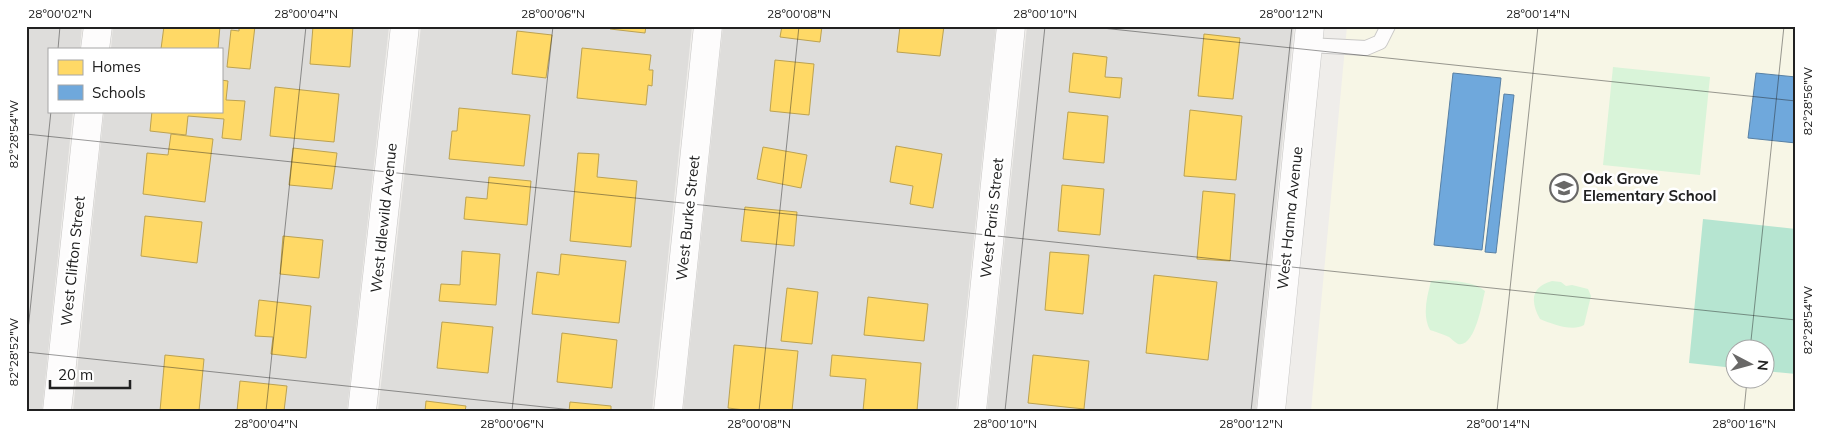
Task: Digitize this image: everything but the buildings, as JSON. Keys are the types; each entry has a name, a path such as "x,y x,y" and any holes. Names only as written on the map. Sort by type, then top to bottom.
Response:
{"street":[{"path":"95,48 98,26"},
{"name":"West Idlewild Avenue","path":"362,411 405,26"},
{"name":"West Burke Street","path":"668,411 708,26"},
{"name":"West Paris Street","path":"972,411 1012,26"},
{"name":"West Hanna Avenue","path":"1271,411 1309,36"},
{"name":"West Clifton Street","path":"58,411 89,112"}],"lane":[{"path":"1309,36 1366,48 1380,42 1388,26"}],"shaded area":[{"path":"26,26 82,26 80,48 48,48 48,112 73,112 42,411 26,411"},
{"path":"113,26 389,26 347,411 73,411 104,112 222,112 222,48 111,48"},
{"path":"421,26 692,26 652,411 378,411"},
{"path":"723,26 996,26 956,411 683,411"},
{"path":"1027,26 1294,26 1256,411 987,411"},
{"name":"Oak Grove Elementary School","path":"1347,26 1796,26 1796,411 1311,411"}],"green space":[{"path":"1613,67 1710,77 1700,175 1603,165"},
{"path":"1703,219 1796,229 1796,374 1774,372 1774,340 1724,340 1724,367 1689,363"},
{"path":"1445,280 1471,284 1485,291 1477,323 1469,339 1464,343 1458,344 1449,337 1430,330 1426,318 1426,306 1431,281"},
{"path":"1552,281 1561,282 1566,286 1572,285 1588,289 1591,296 1584,325 1574,328 1556,325 1540,319 1535,306 1534,296 1540,287"}],"place":[{"name":"Oak Grove Elementary School","path":"1564,188"}]}
